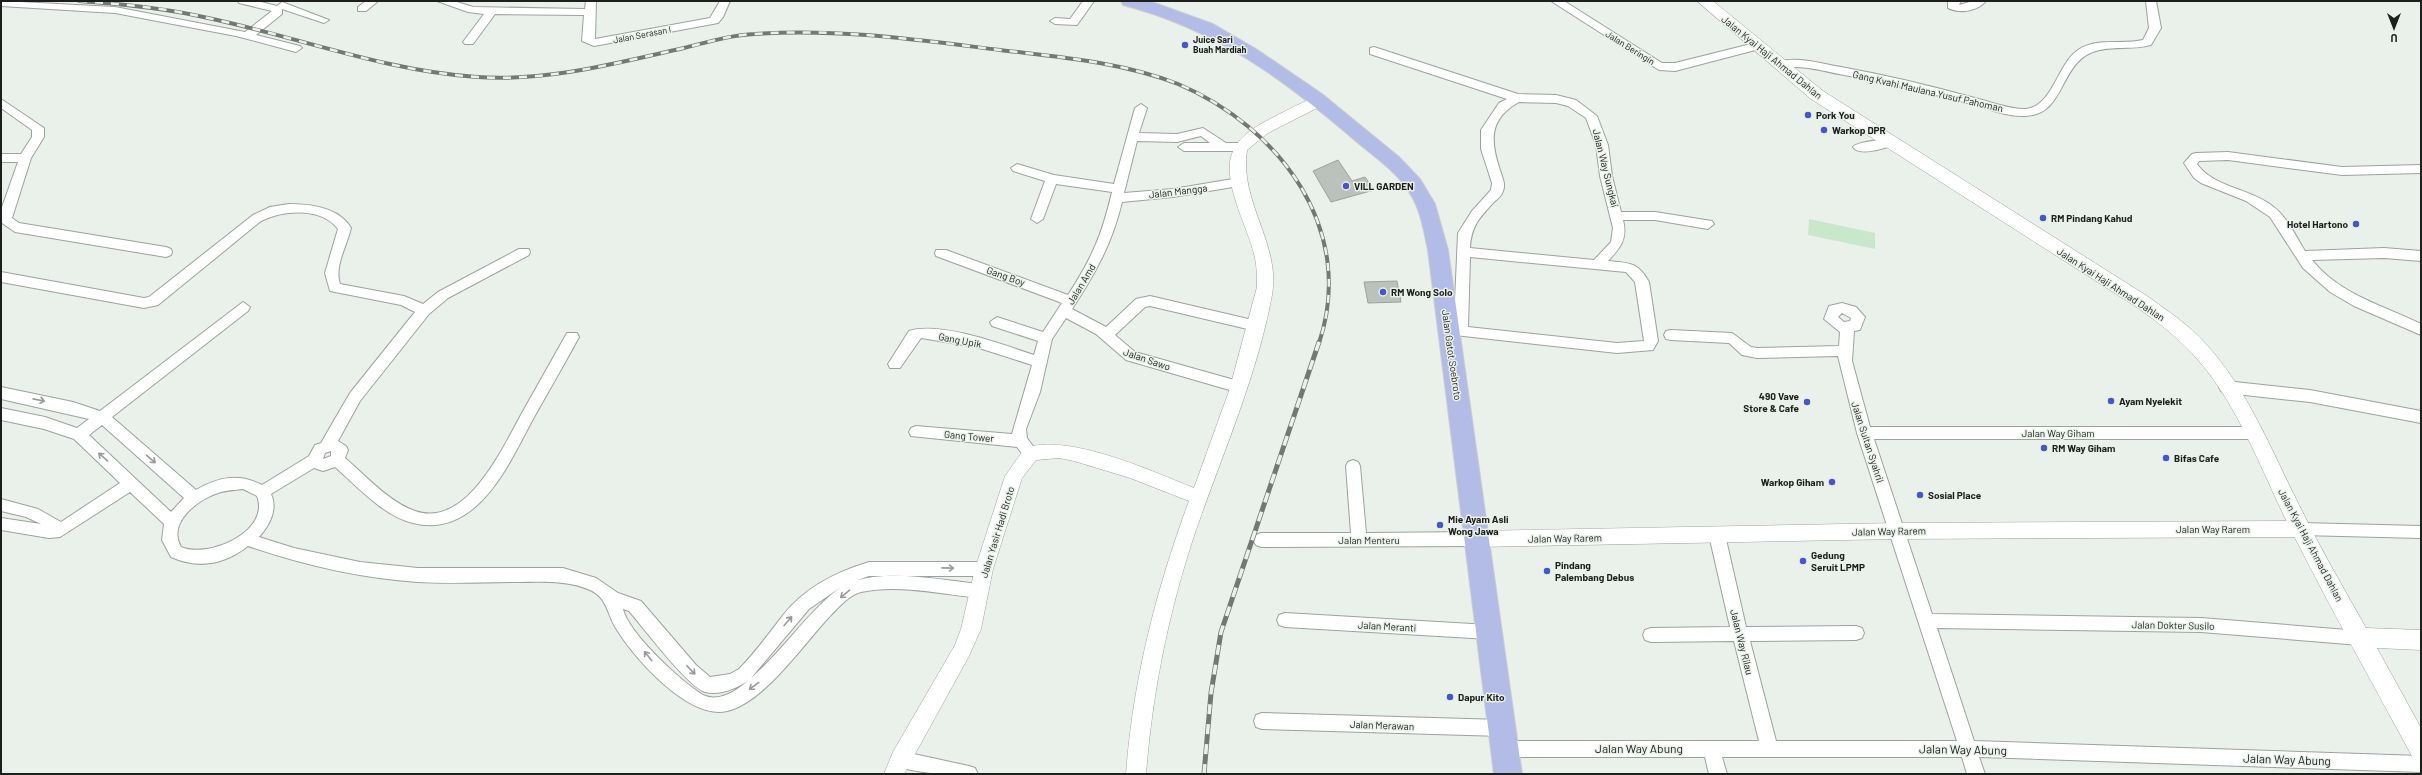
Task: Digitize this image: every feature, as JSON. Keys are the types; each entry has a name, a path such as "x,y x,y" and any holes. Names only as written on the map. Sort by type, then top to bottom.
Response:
{"main road":[{"name":"Jalan Gatot Soebroto","path":"1129,1 1181,17 1228,39 1318,102 1394,163 1418,190 1429,215 1455,330 1477,539 1508,774"},
{"name":"Jalan Kyai Haji Ahmad Dahlan","path":"1704,1 1817,96 2164,317 2201,351 2226,387 2252,433 2301,529 2421,750"},
{"name":"Jalan Dokter Susilo","path":"2360,638 2421,640"}],"street":[{"path":"243,1 282,5 324,20"},
{"path":"362,9 372,2 371,1"},
{"path":"442,1 461,4 472,10 590,6"},
{"name":"Jalan Serasan I","path":"590,6 588,41 604,42 714,21 718,17 724,1"},
{"path":"1055,21 1073,23 1089,1"},
{"name":"Jalan Beringin","path":"1556,1 1659,66 1675,67 1759,46"},
{"path":"1956,1 1952,3 1952,6 1959,9 1979,1"},
{"name":"Gang Kvahi Maulana Yusuf Pahoman","path":"1779,65 1797,62 1887,79 2002,108 2030,112 2047,102 2061,82 2072,60 2079,54 2098,45 2147,42 2155,28 2151,1"},
{"path":"1,3 115,10 247,36 296,48"},
{"path":"247,36 272,18 282,5"},
{"path":"469,42 492,10"},
{"name":"Jalan Way Sungkai","path":"1374,51 1517,98 1556,99 1572,103 1591,116 1602,145 1606,176 1619,228 1618,243 1598,264"},
{"path":"1464,252 1628,268 1638,274 1641,278 1652,340 1648,346 1617,348 1455,330 1464,252 1464,233 1476,214 1496,191 1498,183 1487,149 1487,130 1503,106 1517,98"},
{"path":"1136,774 1144,690 1156,631 1183,544 1240,387 1265,286 1265,267 1239,182 1239,156 1241,147 1257,133 1318,102"},
{"path":"1,103 38,128 38,137 25,158 6,214 8,224 15,227 166,252"},
{"name":"Jalan Amd","path":"1026,447 1019,428 1037,384 1038,362 1046,338 1092,268 1109,231 1132,137 1141,108"},
{"path":"1132,137 1177,138 1203,132 1223,147"},
{"path":"1859,147 1877,146 1890,142"},
{"path":"1184,147 1241,147"},
{"path":"2421,168 2322,170 2228,156 2196,157 2190,163 2198,175 2206,180 2264,206 2274,215 2301,256 2321,279 2340,293 2357,303 2421,330"},
{"path":"1,158 25,158"},
{"name":"Jalan Mangga","path":"1017,168 1053,179 1118,194 1173,193 1239,182"},
{"path":"1037,219 1047,188 1053,179"},
{"path":"1,277 144,303 154,301 257,218 276,210 289,208 327,214 341,221 345,228 332,268 332,281 335,288 404,301 424,310"},
{"path":"1617,216 1661,216 1708,224"},
{"path":"262,492 315,460 316,455 327,446 355,397 424,310 443,295 524,252"},
{"name":"Gang Boy","path":"940,253 1068,306"},
{"path":"2301,256 2384,253 2421,256"},
{"path":"1106,335 1141,303 1150,302 1256,326"},
{"name":"Jalan Sawo","path":"1068,306 1106,335 1114,345 1131,356 1240,387"},
{"path":"79,436 243,307"},
{"path":"997,322 1046,338"},
{"name":"Jalan Sultan Syahril","path":"1847,328 1845,351 1849,381 1864,434 1898,531 1925,621 1976,774"},
{"name":"Gang Upik","path":"895,364 914,335 921,333 976,342 1038,362"},
{"path":"1671,335 1732,338 1747,351 1757,353 1845,351"},
{"path":"337,460 410,517 432,520 445,519 462,511 477,498 492,480 572,336"},
{"path":"2226,387 2310,396 2402,415 2421,417"},
{"path":"1,393 73,408 102,417 195,498"},
{"path":"1,414 45,423 79,436 172,522"},
{"name":"Gang Tower","path":"916,432 1026,447"},
{"name":"Jalan Way Giham","path":"1864,434 2252,433"},
{"path":"315,460 319,465 323,465 337,460 342,450 334,445 327,446"},
{"path":"1026,447 1074,454 1134,472 1200,498"},
{"name":"Jalan Yasir Hadi Broto","path":"897,767 962,650 971,629 984,569 1014,476 1023,462 1026,447"},
{"path":"1353,466 1359,540"},
{"path":"1,524 49,532 60,531 131,483"},
{"path":"245,484 262,492 267,505 262,522 246,539 229,551 210,557 191,558 176,552 169,539 172,522 178,514 195,498 220,486 245,484"},
{"path":"1,504 33,511 50,520 60,531"},
{"path":"2301,529 2421,532"},
{"name":"Jalan Way Rarem","path":"1477,539 1898,531 2301,529"},
{"name":"Jalan Way Rilau","path":"1717,535 1740,634 1770,749"},
{"path":"246,539 294,555 360,570 418,575 563,575 596,585 613,598 636,606 690,670 707,685"},
{"name":"Jalan Menteru","path":"1261,540 1477,539"},
{"path":"613,598 617,617 654,664 693,697 709,705 725,704 739,698 763,680 826,609 850,589 869,576 984,569"},
{"path":"693,697 707,685 726,684 738,679 753,664 797,611 821,590 852,574 979,591"},
{"name":"Jalan Meranti","path":"1285,620 1489,632"},
{"name":"Jalan Dokter Susilo","path":"1925,621 2201,625 2360,638"},
{"path":"1651,635 1856,633"},
{"name":"Jalan Merawan","path":"1262,721 1502,728"},
{"name":"Jalan Way Abung","path":"1504,749 1968,749 2421,764"},
{"path":"1712,749 1718,774"},
{"path":"897,767 969,774"}],"green space":[{"path":"1809,219 1875,233 1875,249 1808,235"}],"building":[{"name":"VILL GARDEN","path":"1338,160 1352,181 1365,177 1374,190 1331,202 1313,171"},
{"name":"RM Wong Solo","path":"1397,281 1401,302 1368,303 1364,282"}],"railway":[{"path":"79,1 144,7 192,15 242,26 375,61 443,74 477,77 503,78 555,74 607,65 728,37 786,33 847,34 909,39 1090,61 1135,70 1178,84 1215,103 1248,127 1277,155 1301,187 1318,223 1327,261 1328,301 1319,343"},
{"path":"1204,774 1211,693 1221,632 1319,342"}],"place":[{"name":"Juice Sari Buah Mardiah","path":"1185,45"},
{"name":"Pork You","path":"1808,115"},
{"name":"Warkop DPR","path":"1824,130"},
{"name":"VILL GARDEN","path":"1346,186"},
{"name":"RM Pindang Kahud","path":"2043,218"},
{"name":"Hotel Hartono","path":"2356,224"},
{"name":"RM Wong Solo","path":"1383,292"},
{"name":"Ayam Nyelekit","path":"2111,401"},
{"name":"490 Vave Store & Cafe","path":"1807,402"},
{"name":"RM Way Giham","path":"2044,448"},
{"name":"Bifas Cafe","path":"2166,458"},
{"name":"Warkop Giham","path":"1832,482"},
{"name":"Sosial Place","path":"1920,495"},
{"name":"Mie Ayam Asli Wong Jawa","path":"1440,525"},
{"name":"Gedung Seruit LPMP","path":"1803,561"},
{"name":"Pindang Palembang Debus","path":"1547,571"},
{"name":"Dapur Kito","path":"1450,697"}]}
